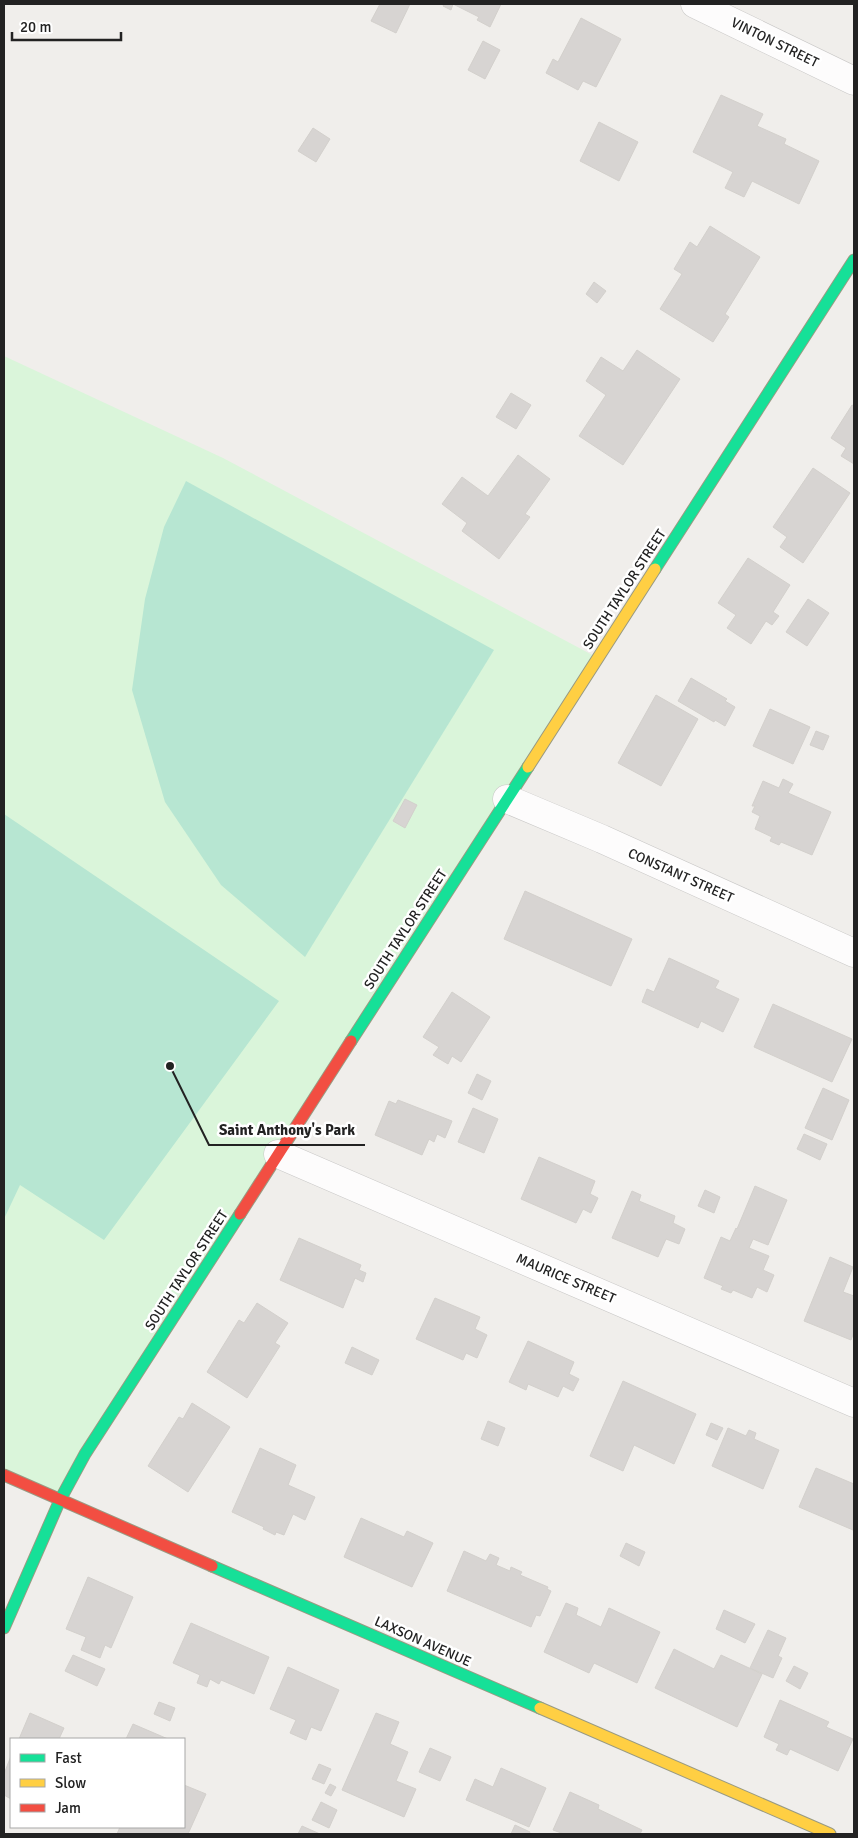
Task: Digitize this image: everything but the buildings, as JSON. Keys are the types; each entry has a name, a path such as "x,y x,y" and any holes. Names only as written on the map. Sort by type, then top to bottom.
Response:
{"street":[{"name":"VINTON STREET","path":"695,4 854,81"},
{"name":"SOUTH TAYLOR STREET","path":"4,1628 60,1500 85,1454 854,260"},
{"name":"CONSTANT STREET","path":"507,799 602,839 854,953"},
{"name":"MAURICE STREET","path":"278,1154 854,1403"},
{"name":"LAXSON AVENUE","path":"4,1475 830,1834"}],"green space":[{"path":"4,356 223,458 598,658 60,1500 4,1475"},
{"path":"186,481 494,650 305,957 221,885 165,802 132,690 145,599 164,527"},
{"path":"4,814 279,1001 104,1240 20,1185 4,1219"}],"traffic: fast":[{"path":"655,569 854,260"},
{"path":"351,1041 528,767"},
{"path":"4,1628 60,1500 85,1454 240,1214"},
{"path":"212,1566 540,1708"}],"traffic: slow":[{"path":"528,767 655,569"},
{"path":"540,1708 830,1834"}],"traffic: jam":[{"path":"240,1214 351,1041"},
{"path":"4,1475 212,1566"}],"place":[{"name":"Saint Anthony's Park","path":"170,1066"}]}
